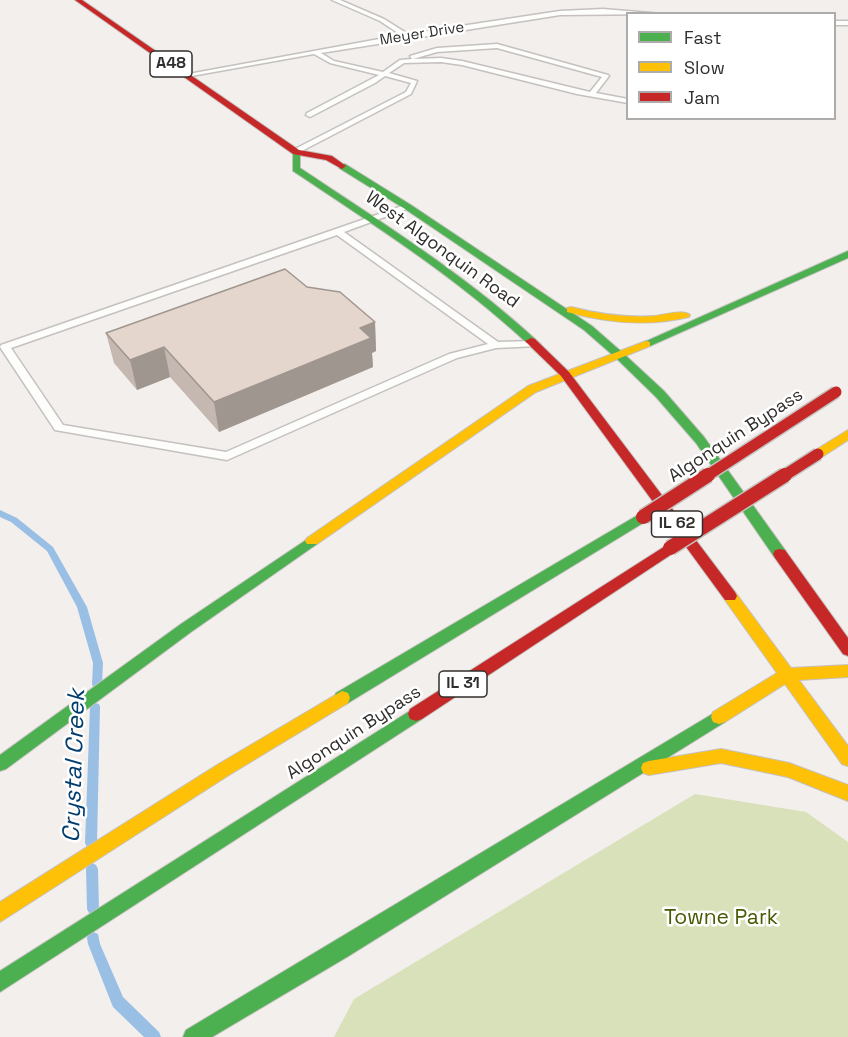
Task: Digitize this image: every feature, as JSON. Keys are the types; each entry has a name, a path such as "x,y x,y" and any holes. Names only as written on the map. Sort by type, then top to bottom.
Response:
{"main road":[{"name":"West Algonquin Road","path":"78,0 296,152 329,158 408,207 588,328 660,394 700,440 848,650"},
{"name":"West Algonquin Road","path":"296,152 296,169 459,280 506,316 566,374 789,674 848,759"},
{"path":"0,764 186,628 532,389 566,374 620,356 848,254"},
{"path":"554,305 596,318 621,322 667,319 734,305"},
{"name":"Algonquin Bypass","path":"0,913 223,770 643,517 842,388"},
{"name":"Algonquin Bypass","path":"0,982 256,819 848,434"},
{"path":"193,1037 340,950 789,674 848,671"},
{"path":"632,771 721,756 789,770 848,793"}],"lane":[{"path":"335,0 382,20 407,36"},
{"name":"Meyer Drive","path":"186,75 407,36 560,13 626,12"},
{"path":"310,115 373,82 402,61 437,50 497,46 606,76 591,95"},
{"path":"296,152 409,93 415,82 332,62 314,52"},
{"path":"402,61 441,60 462,63 591,95 626,101"},
{"path":"408,207 5,347 59,428 226,456 453,356 496,345 535,344"},
{"path":"339,232 496,345"}],"green space":[{"name":"Towne Park","path":"695,794 806,812 848,842 848,1037 334,1037 354,999"}],"building":[{"path":"285,269 307,287 340,292 375,322 360,328 371,338 214,402 164,347 130,360 106,333"}],"waterway":[{"name":"Crystal Creek","path":"0,513 14,520 50,549 82,607 98,663 97,684"},
{"name":"Crystal Creek","path":"91,843 95,707"},
{"name":"Crystal Creek","path":"92,869 93,909"},
{"name":"Crystal Creek","path":"93,938 118,1002 154,1037"}],"traffic: fast":[{"path":"296,152 296,169 447,271 504,316 531,341"},
{"path":"342,166 408,207 588,328 620,356 660,394 700,440 780,554"},
{"path":"646,344 848,254"},
{"path":"342,698 643,517"},
{"path":"0,764 186,628 312,541"},
{"path":"0,982 416,714"},
{"path":"193,1037 340,950 719,717"}],"traffic: slow":[{"path":"571,310 600,317 628,320 685,315"},
{"path":"312,541 532,389 646,344"},
{"path":"818,454 848,434"},
{"path":"730,596 848,759"},
{"path":"719,717 788,674 848,671"},
{"path":"0,913 223,770 342,698"},
{"path":"649,768 721,756 789,770 848,793"}],"traffic: jam":[{"path":"78,0 296,152 329,158 342,166"},
{"path":"531,341 565,374 730,596"},
{"path":"643,517 836,392"},
{"path":"670,548 818,454"},
{"path":"416,714 670,548"},
{"path":"780,554 848,650"}]}
